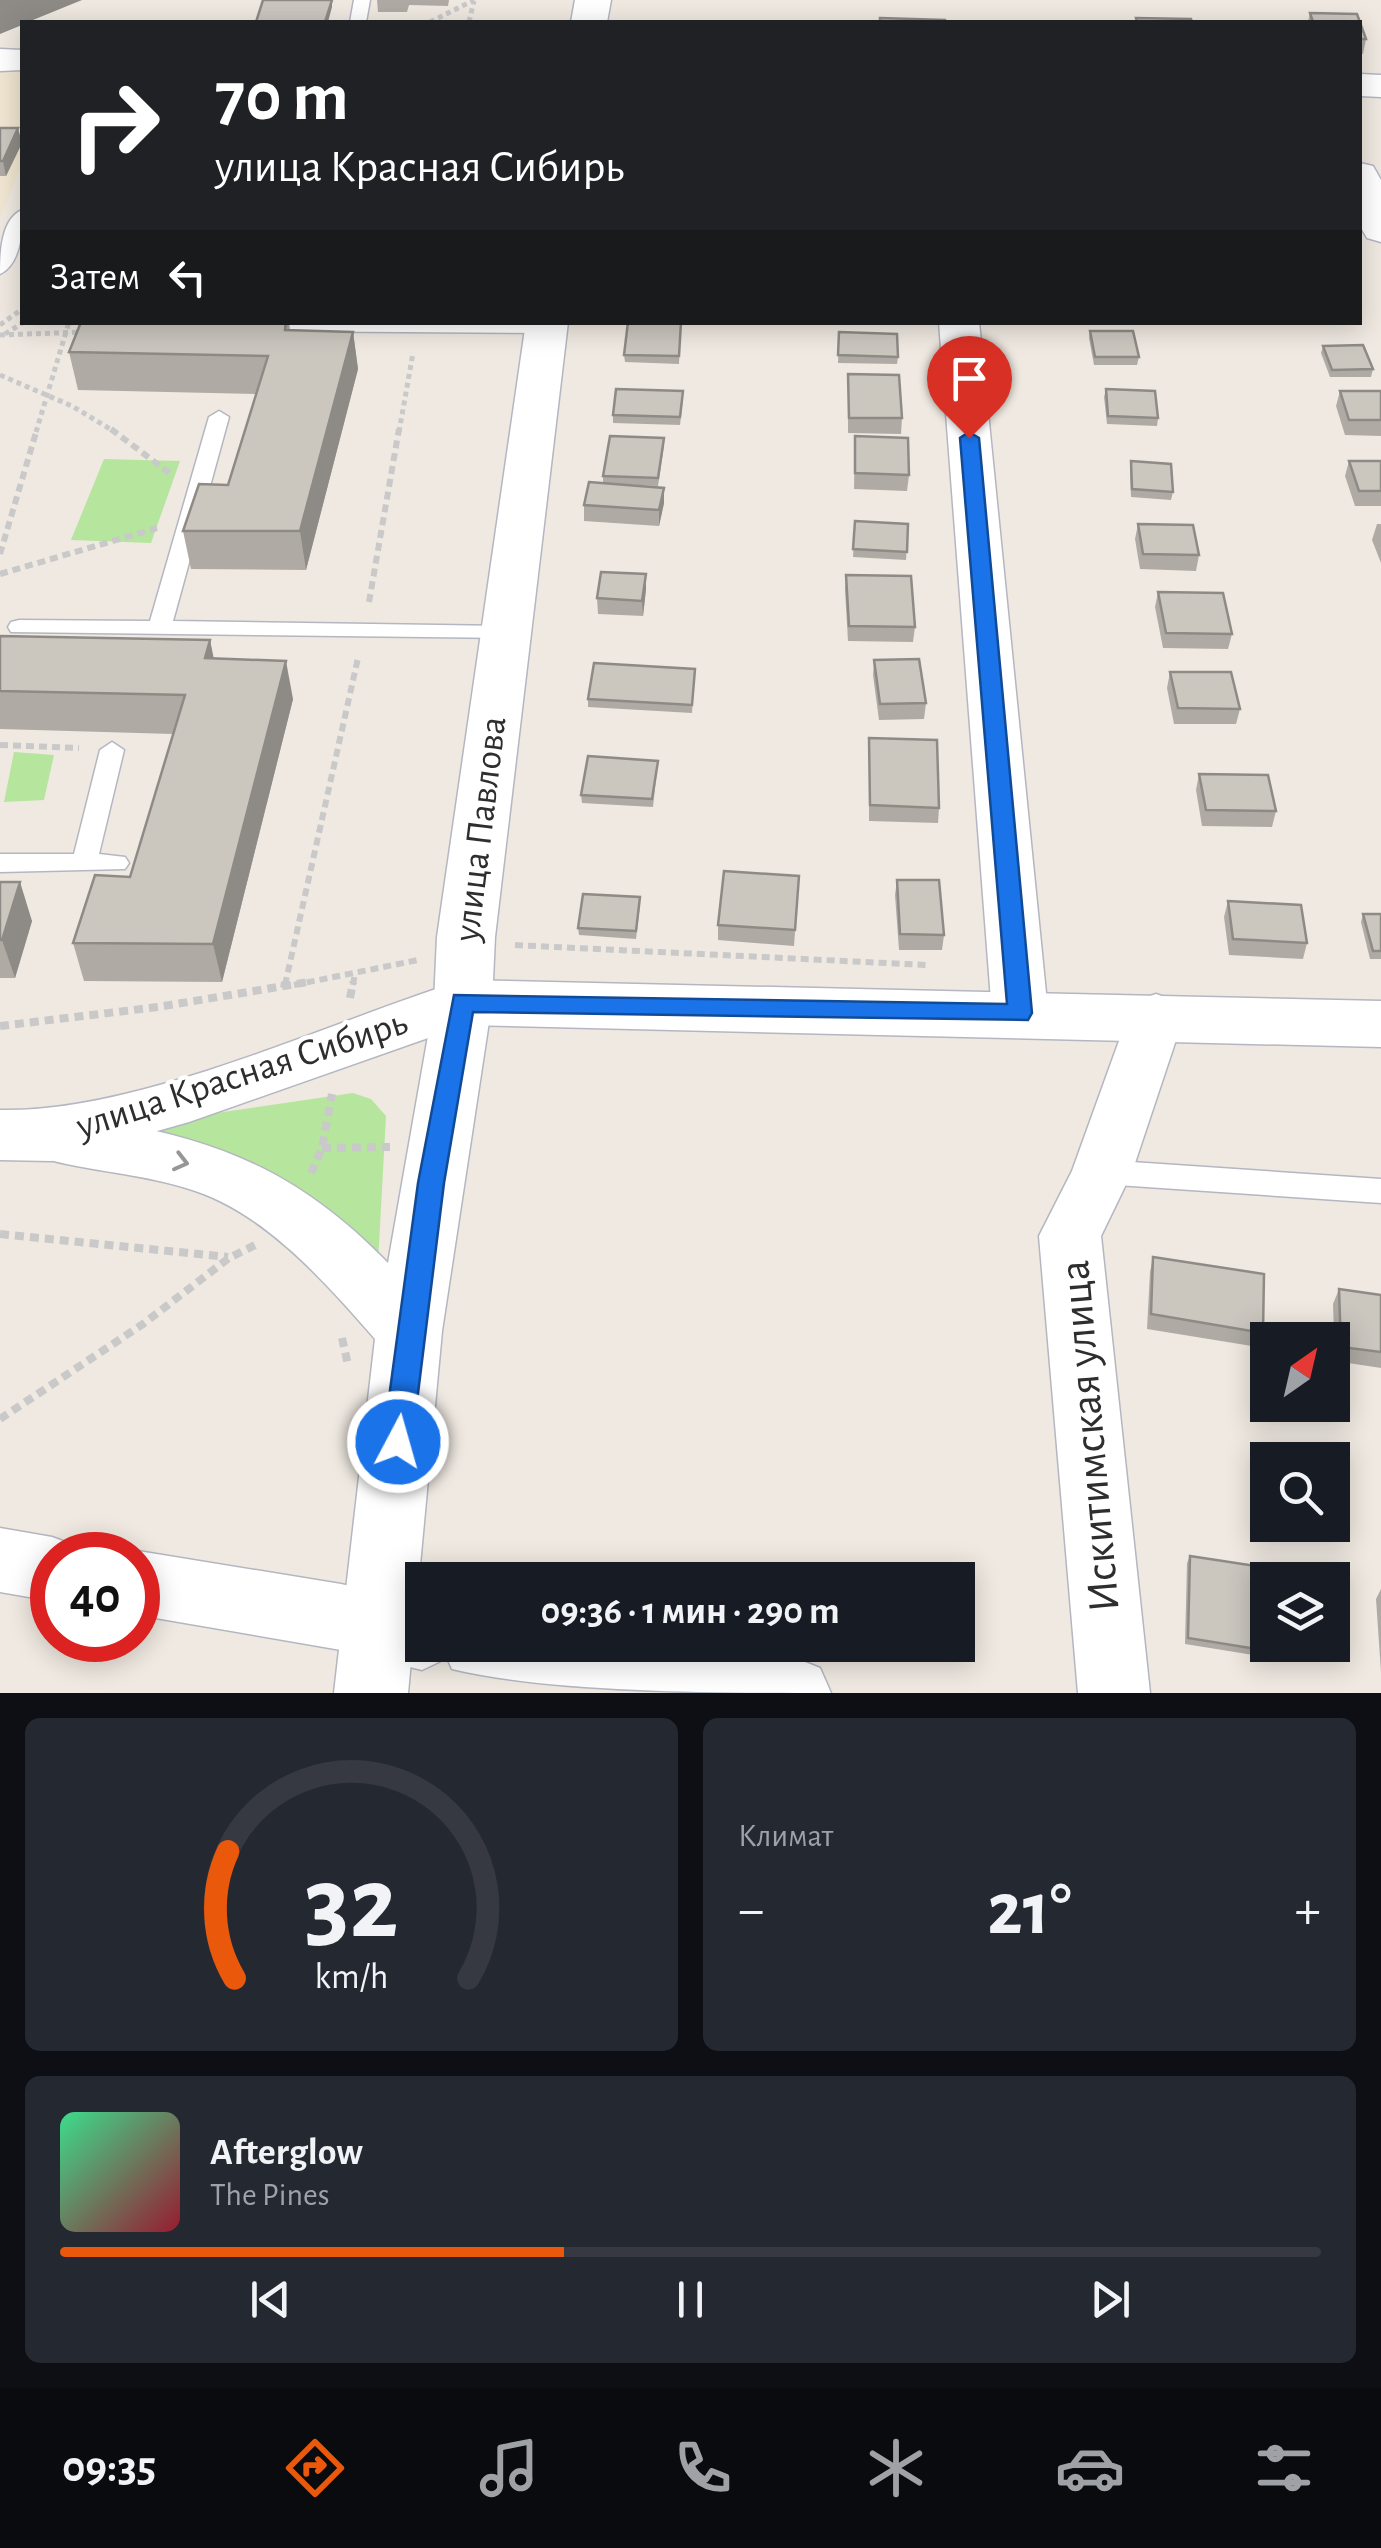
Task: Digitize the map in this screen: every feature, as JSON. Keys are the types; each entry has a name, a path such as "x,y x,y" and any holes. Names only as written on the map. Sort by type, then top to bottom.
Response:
{"street":[{"path":"1362,179 1381,230"},
{"name":"улица Павлова","path":"390,1653 410,1330 436,1146 462,1002 466,938 547,325"},
{"path":"959,325 1020,1013"},
{"name":"улица Красная Сибирь","path":"25,1135 189,1098 462,1002 1381,1024"},
{"name":"Искитимская улица","path":"1114,1693 1070,1236 1102,1172 1156,1016"},
{"path":"25,1135 189,1163 253,1189 294,1215 410,1330"},
{"path":"0,1560 30,1565"},
{"path":"160,1587 341,1617 390,1653"},
{"path":"590,1662 796,1693"}],"lane":[{"path":"0,268 20,220"},
{"path":"160,626 219,416"},
{"path":"19,627 505,633"},
{"path":"84,864 112,750"},
{"path":"0,864 116,864"},
{"path":"1102,1172 1381,1191"}],"path":[{"path":"434,20 474,0 470,20"},
{"path":"0,554 44,395 68,325"},
{"path":"2,334 84,332"},
{"path":"0,375 119,434 198,492"},
{"path":"0,574 191,517"},
{"path":"0,745 112,750"},
{"path":"525,947 934,965"},
{"path":"0,1026 116,1016 284,988 420,959"},
{"path":"322,1148 436,1146"},
{"path":"0,1234 229,1258"},
{"path":"0,1419 143,1324 229,1258 258,1243"}],"shaded area":[{"path":"0,60 20,60 20,169 0,218"}],"green space":[{"path":"104,459 180,461 151,543 71,540"},
{"path":"14,752 54,755 44,800 4,802"},
{"path":"353,1093 371,1099 386,1116 378,1263 298,1192 236,1156 128,1126"}],"building":[{"path":"263,0 332,0 326,20 257,20"},
{"path":"1310,13 1357,14 1359,20 1312,20"},
{"path":"880,18 945,20 880,20"},
{"path":"1136,18 1191,20 1136,20"},
{"path":"0,128 18,128 3,161 0,161"},
{"path":"80,325 286,325 285,330 353,332 300,531 183,531 199,484 228,485 268,356 69,352"},
{"path":"628,325 681,325 679,356 624,355"},
{"path":"1090,331 1133,331 1139,357 1095,357"},
{"path":"839,332 897,334 898,357 838,355"},
{"path":"1363,345 1373,369 1332,370 1323,346"},
{"path":"848,374 899,375 902,418 849,418"},
{"path":"616,389 683,391 680,417 613,415"},
{"path":"1106,389 1155,391 1158,418 1108,416"},
{"path":"1340,391 1381,391 1381,420 1349,420"},
{"path":"610,436 664,438 658,478 603,476"},
{"path":"855,436 908,438 909,475 855,473"},
{"path":"1131,461 1171,464 1173,492 1132,489"},
{"path":"1349,461 1381,461 1381,491 1359,491"},
{"path":"589,482 664,488 659,510 584,505"},
{"path":"855,521 908,524 907,552 853,549"},
{"path":"1138,524 1193,525 1199,555 1143,554"},
{"path":"601,572 646,574 642,601 597,598"},
{"path":"846,575 911,576 915,627 849,626"},
{"path":"1158,592 1223,593 1232,634 1166,633"},
{"path":"0,636 210,640 205,658 286,661 213,944 73,943 95,875 130,877 185,695 0,691"},
{"path":"919,659 926,703 880,704 874,660"},
{"path":"594,663 695,669 692,705 588,699"},
{"path":"1170,672 1231,672 1240,709 1178,708"},
{"path":"869,738 937,740 939,808 870,805"},
{"path":"588,756 658,761 652,799 581,795"},
{"path":"1199,774 1268,775 1276,811 1206,810"},
{"path":"724,871 799,876 795,930 718,925"},
{"path":"897,880 939,880 944,935 900,934"},
{"path":"0,882 20,882 2,940 0,940"},
{"path":"583,894 640,897 636,931 578,928"},
{"path":"1228,901 1301,905 1307,943 1233,939"},
{"path":"1363,914 1381,914 1381,951 1373,951"},
{"path":"1153,1257 1264,1274 1263,1322 1250,1322 1250,1331 1151,1314"},
{"path":"1339,1289 1381,1295 1381,1352 1350,1348 1350,1322 1340,1322"},
{"path":"1190,1556 1250,1565 1250,1648 1188,1638"}],"route":[{"path":"398,1442 436,1146 462,1002 1020,1013 969,438"}]}
